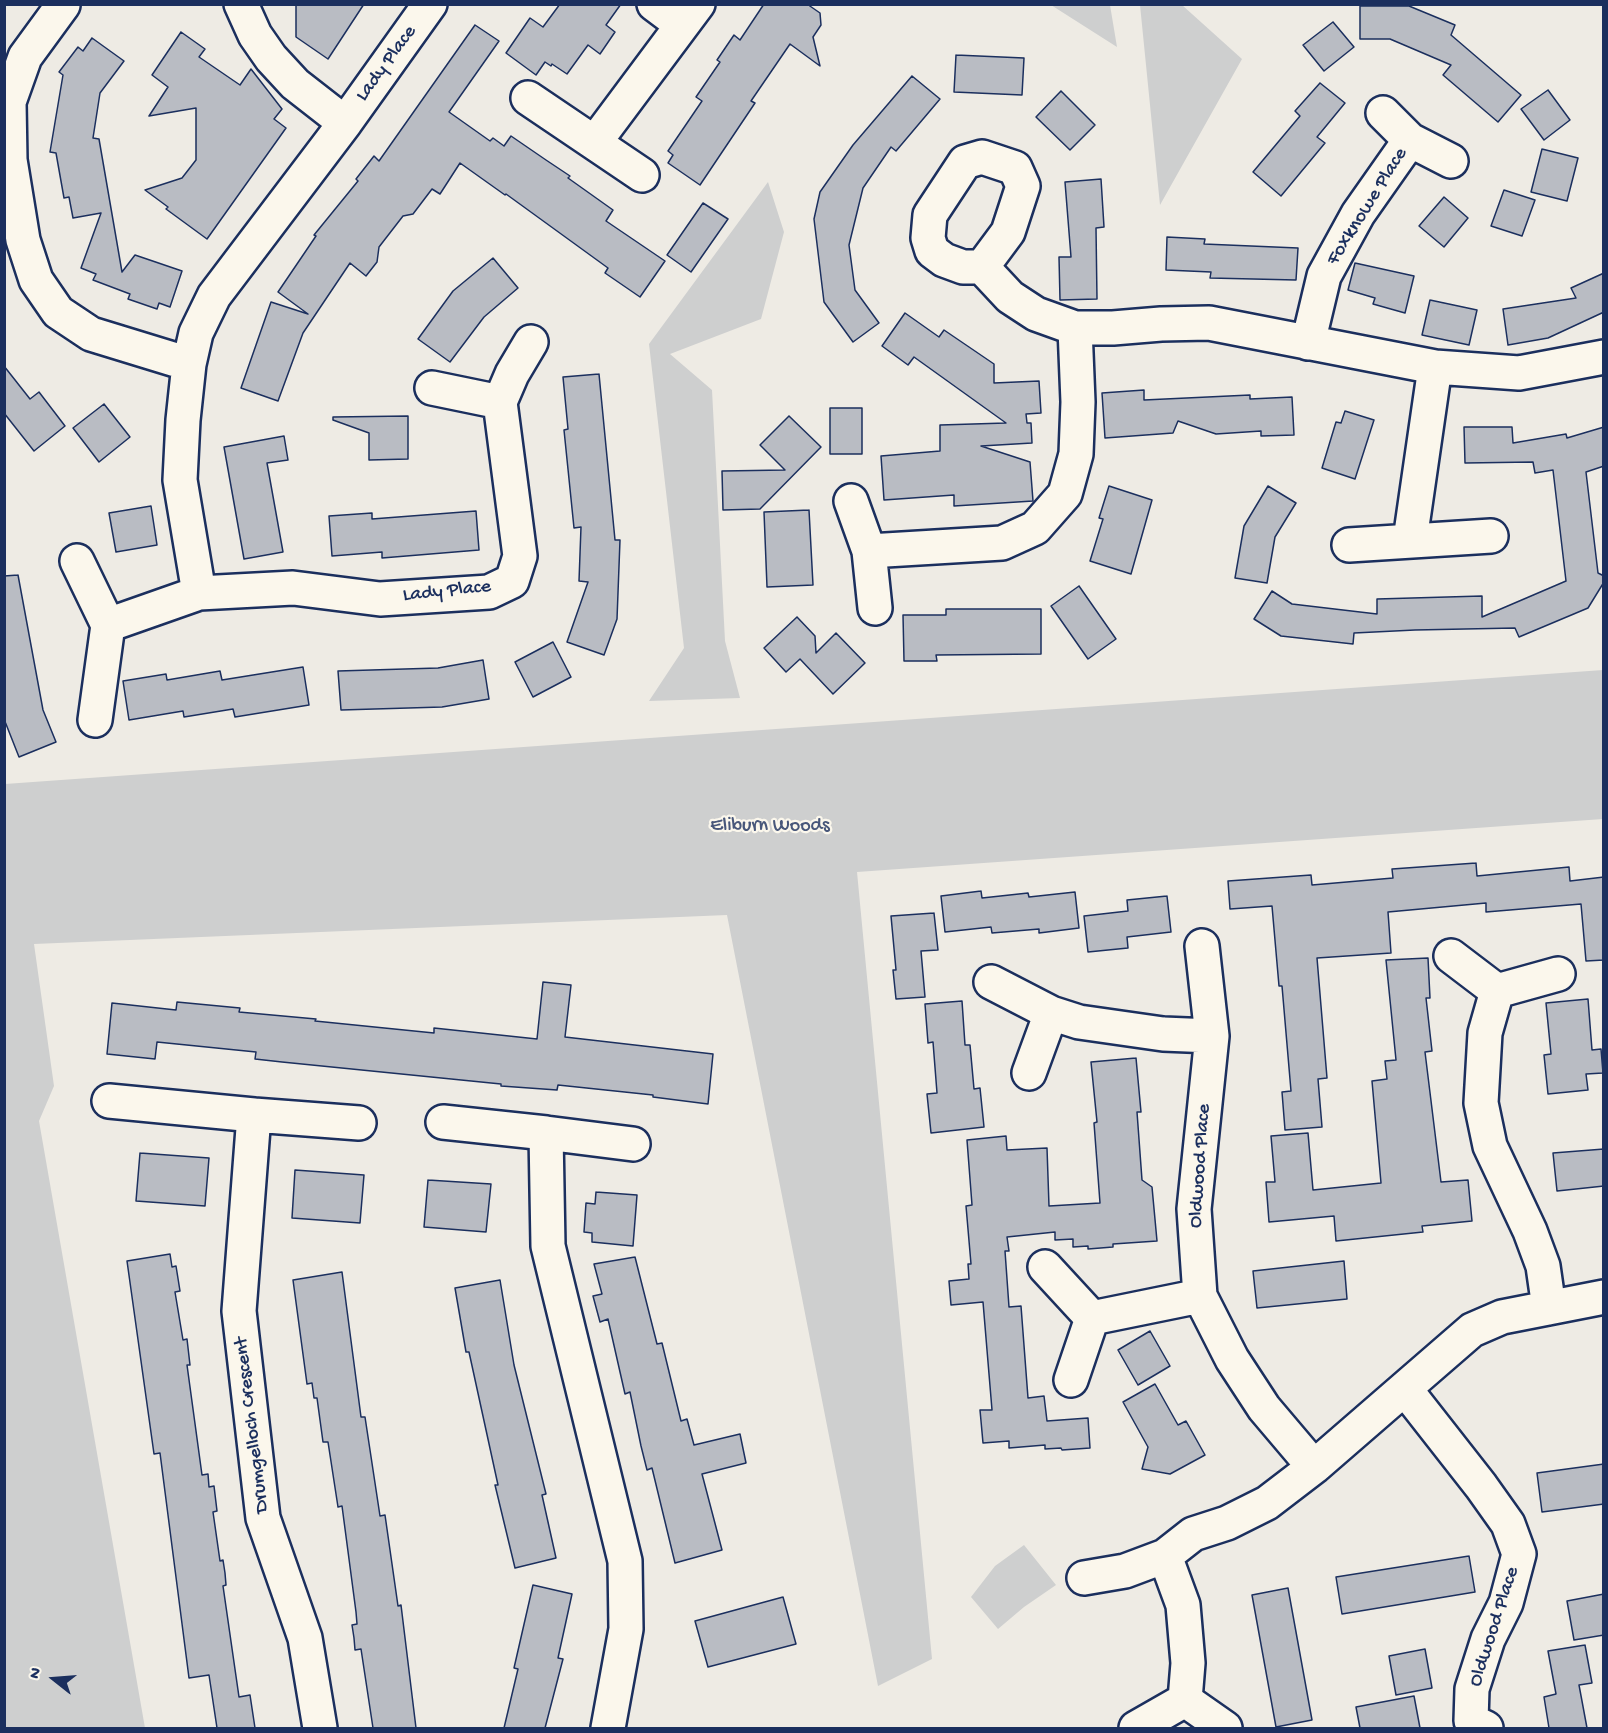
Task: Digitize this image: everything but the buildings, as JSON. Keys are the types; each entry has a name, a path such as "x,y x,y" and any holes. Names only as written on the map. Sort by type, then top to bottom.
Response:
{"street":[{"name":"Lady Place","path":"241,4 255,34 272,58 295,84 345,123"},
{"name":"Lady Place","path":"199,593 180,480 189,364 196,333 214,296 345,123 430,4"},
{"path":"595,142 690,15 654,4"},
{"path":"63,5 15,49 9,102 10,160 23,240 36,280 58,312 91,334 189,364"},
{"path":"528,98 642,175"},
{"name":"Foxknowe Place","path":"1383,113 1410,140 1451,161"},
{"name":"Foxknowe Place","path":"1308,343 1324,276 1358,214 1410,140"},
{"path":"982,267 1010,297 1036,314 1075,328 1209,323 1435,367 1519,373 1604,357"},
{"path":"869,551 1002,543 1035,528 1065,495 1076,454 1078,402 1075,328"},
{"path":"432,388 500,402 512,374 531,342"},
{"path":"1410,540 1435,367"},
{"name":"Lady Place","path":"108,625 199,593 294,588 380,599 489,592 512,581 520,556 500,402"},
{"path":"851,501 869,551 875,608"},
{"path":"1349,545 1491,536"},
{"path":"77,561 108,625 95,720"},
{"name":"Oldwood Place","path":"1202,946 1212,1036 1194,1209 1200,1296 1232,1359 1264,1407 1314,1467"},
{"path":"1451,956 1497,991"},
{"path":"1497,991 1558,974"},
{"path":"991,982 1051,1013 1079,1022 1162,1034 1212,1036"},
{"path":"1497,991 1485,1033 1481,1103 1490,1146 1530,1231 1543,1266 1549,1308"},
{"path":"1029,1074 1051,1013"},
{"path":"109,1101 359,1123"},
{"name":"Drumgelloch Crescent","path":"254,1115 239,1311 263,1518 305,1638 320,1728"},
{"path":"443,1122 633,1144"},
{"path":"546,1133 549,1246 626,1561 626,1629 608,1728"},
{"path":"1045,1267 1092,1318"},
{"path":"1092,1318 1200,1296"},
{"path":"1084,1578 1125,1571 1165,1556 1193,1534 1227,1523 1267,1503 1314,1467 1472,1330 1502,1317 1604,1297"},
{"path":"1071,1380 1092,1318"},
{"name":"Oldwood Place","path":"1406,1389 1508,1524 1519,1554 1506,1603 1488,1639 1472,1689 1474,1726"},
{"path":"1165,1556 1183,1605 1188,1663 1185,1700"},
{"path":"1136,1728 1185,1700"},
{"path":"1185,1700 1225,1728"}],"green space":[{"path":"1051,5 1110,5 1117,47"},
{"path":"1140,5 1182,5 1242,59 1160,205"},
{"path":"768,182 784,232 761,319 670,354 712,390 725,641 740,698 649,701 684,648 649,344"},
{"name":"Eliburn Woods","path":"1603,670 1603,819 857,872 932,1659 878,1686 727,915 34,944 54,1086 39,1121 145,1728 5,1728 5,784"},
{"path":"1024,1545 1056,1585 1024,1607 998,1629 971,1597 995,1566"}]}
